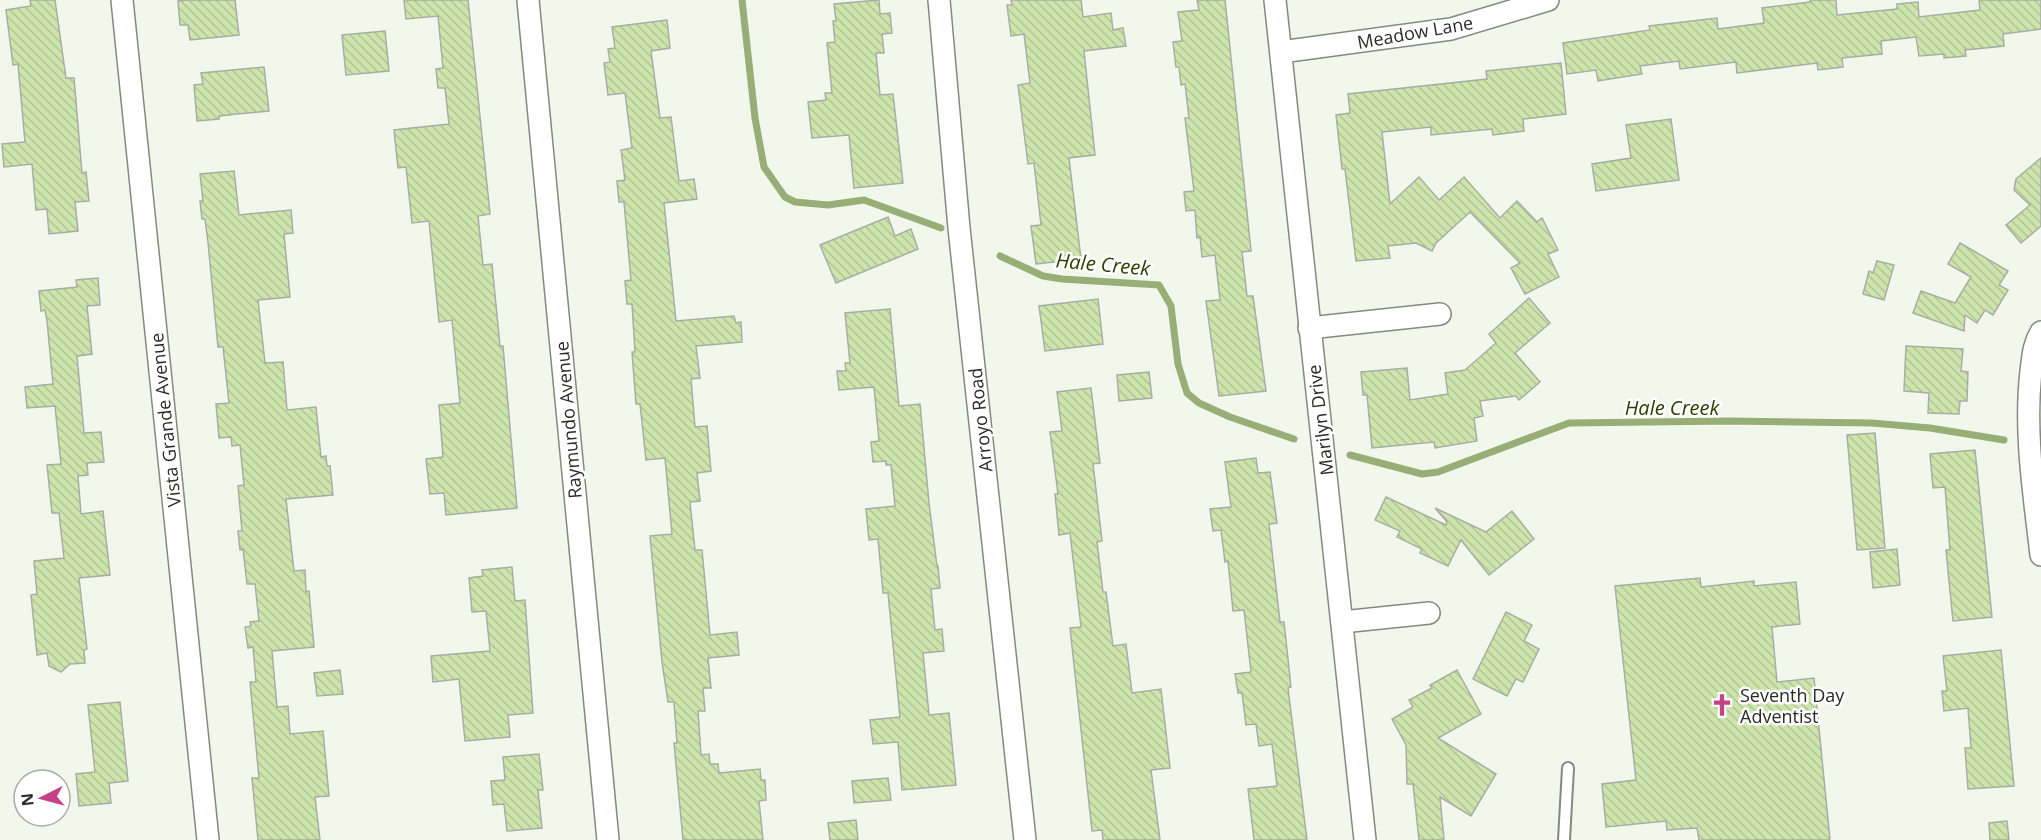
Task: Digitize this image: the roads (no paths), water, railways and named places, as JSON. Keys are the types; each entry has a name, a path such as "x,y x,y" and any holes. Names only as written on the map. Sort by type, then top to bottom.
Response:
{"street":[{"name":"Vista Grande Avenue","path":"122,0 208,840"},
{"name":"Raymundo Avenue","path":"528,0 608,840"},
{"name":"Arroyo Road","path":"939,0 961,240 1025,840"},
{"name":"Marilyn Drive","path":"1275,0 1365,840"},
{"name":"Meadow Lane","path":"1281,52 1451,29 1548,0"},
{"path":"1309,328 1440,314"},
{"path":"2041,332 2035,342 2029,396 2031,458 2041,555"},
{"path":"1341,622 1429,613"}],"lane":[{"path":"1564,840 1568,768"}],"waterway":[{"name":"Hale Creek","path":"742,0 755,118 764,167 785,197 795,202 828,205 864,200 941,228"},
{"name":"Hale Creek","path":"1000,256 1043,276 1159,285 1171,306 1178,364 1187,393 1199,403 1230,417 1294,439"},
{"name":"Hale Creek","path":"1350,455 1422,474 1438,472 1569,423 1729,421 1872,423 1930,428 2004,440"}],"place":[{"name":"Seventh Day Adventist","path":"1722,705"}]}
